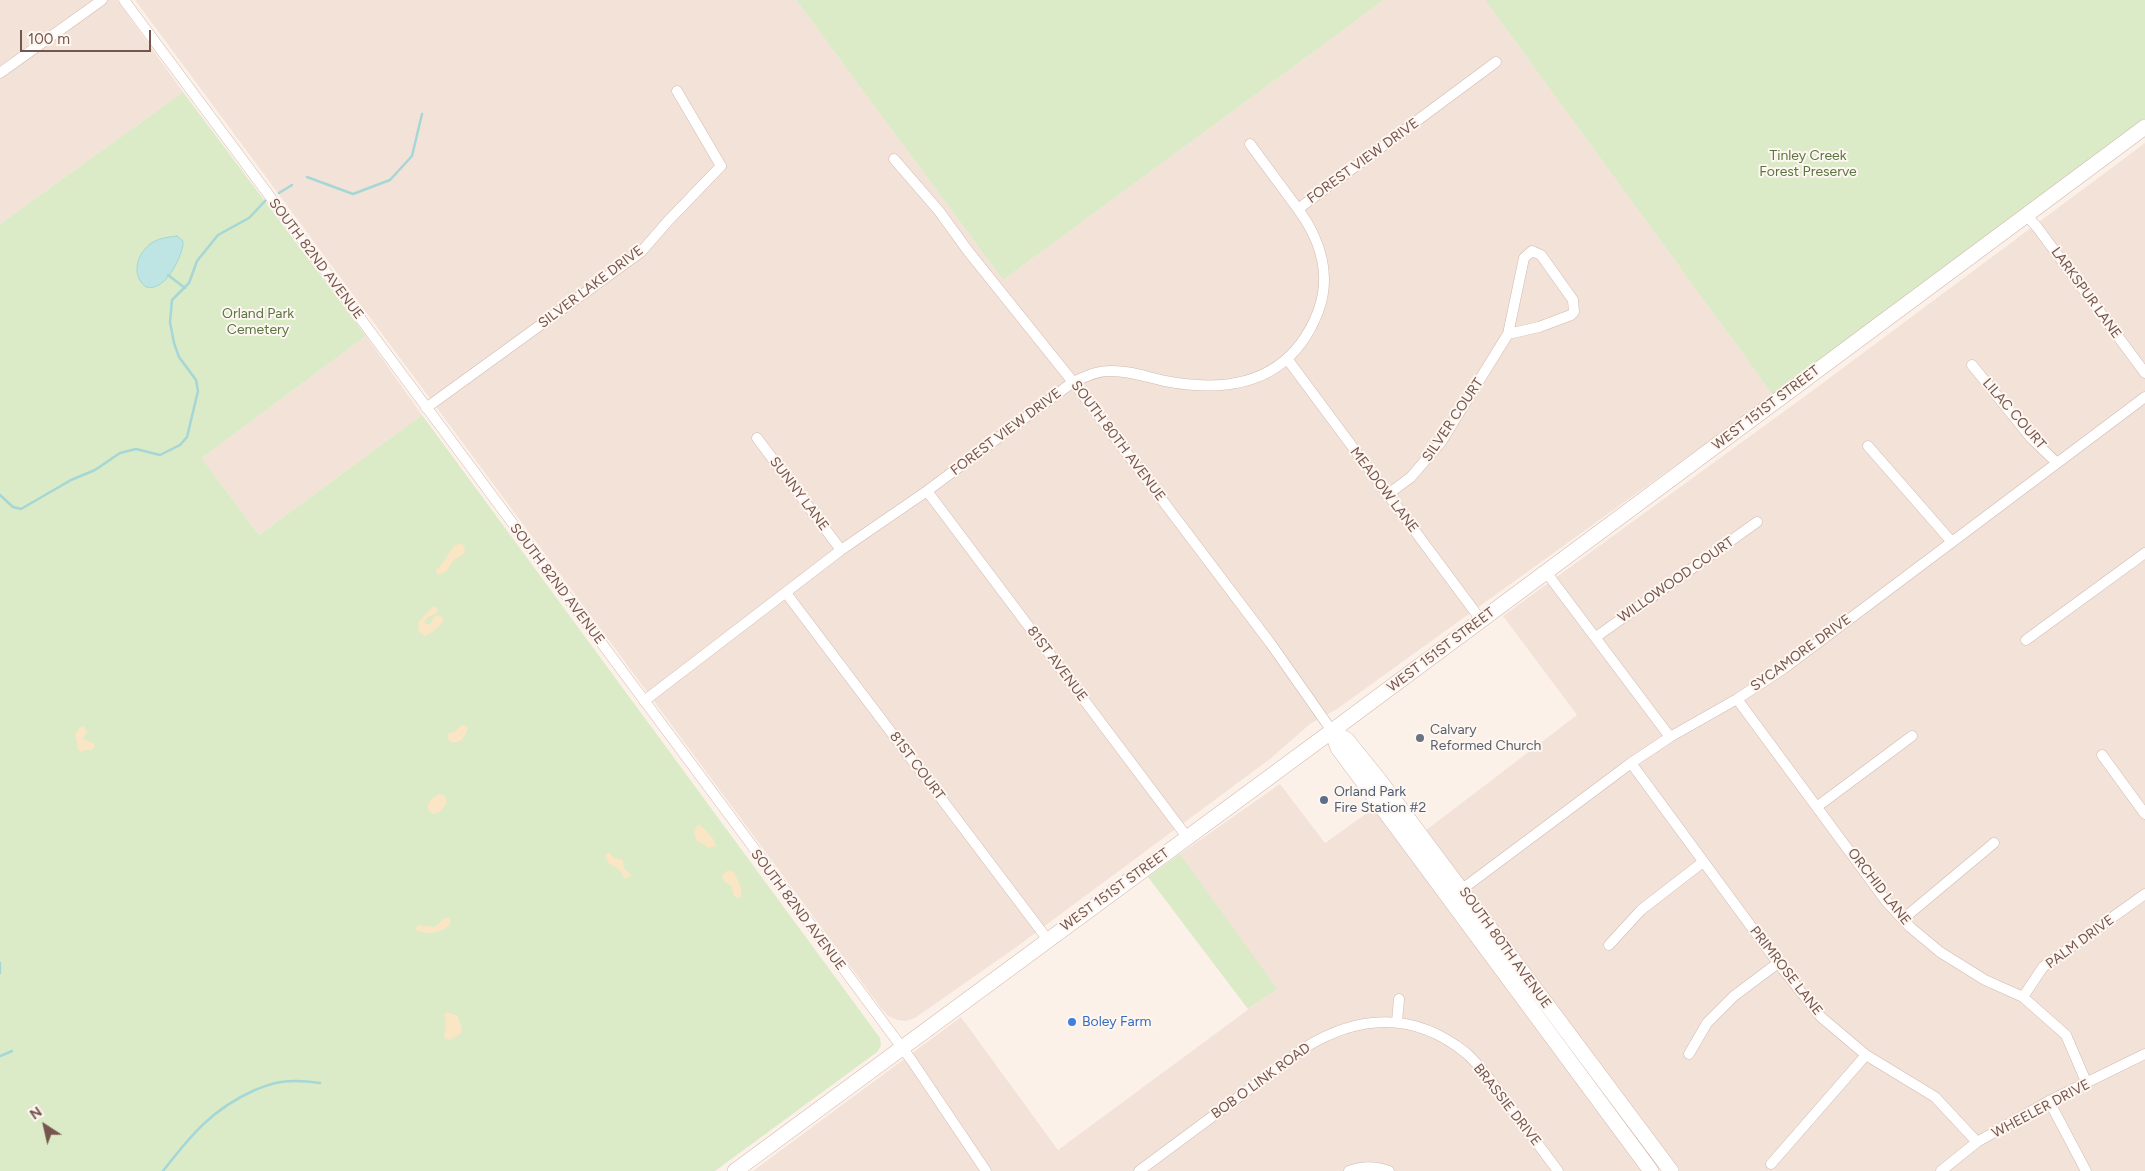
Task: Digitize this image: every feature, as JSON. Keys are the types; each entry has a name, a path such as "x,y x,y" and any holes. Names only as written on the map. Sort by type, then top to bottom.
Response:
{"street":[{"path":"0,73 102,0"},
{"name":"SOUTH 82ND AVENUE","path":"124,0 912,1061 986,1171"},
{"name":"FOREST VIEW DRIVE","path":"644,701 841,550 927,491 1073,382 1093,373 1126,371 1164,381 1213,386 1255,378 1288,360 1314,321 1325,287 1323,260 1319,247 1298,209 1496,62"},
{"name":"SILVER LAKE DRIVE","path":"426,408 641,252 720,166 677,91"},
{"name":"WEST 151ST STREET","path":"735,1171 1332,732 2145,127"},
{"path":"1250,144 1298,209"},
{"name":"SOUTH 80TH AVENUE","path":"894,159 939,210 968,251 1073,382 1271,644 1332,732 1346,740 1360,754 1455,894 1651,1171"},
{"name":"LARKSPUR LANE","path":"2026,215 2037,227 2145,373"},
{"name":"SILVER COURT","path":"1387,495 1411,477 1441,442 1508,334 1524,258 1532,251 1541,255 1573,300 1574,312 1571,315 1538,327 1508,334"},
{"name":"MEADOW LANE","path":"1288,360 1481,620"},
{"name":"LILAC COURT","path":"1972,366 2032,439 2056,462"},
{"name":"SYCAMORE DRIVE","path":"1455,894 1631,763 1670,737 1738,699 1783,669 1950,541 2145,397"},
{"name":"SUNNY LANE","path":"757,438 841,550"},
{"path":"1868,446 1950,541"},
{"name":"81ST AVENUE","path":"927,491 1187,837"},
{"name":"WILLOWOOD COURT","path":"1596,637 1757,522"},
{"path":"2026,640 2145,553"},
{"path":"1546,572 1670,737"},
{"name":"81ST COURT","path":"786,593 1048,940"},
{"name":"ORCHID LANE","path":"1738,699 1886,901 1902,919 1925,940 1957,963 1986,980 2023,997 2066,1035 2087,1084"},
{"path":"1818,806 1912,736"},
{"path":"2102,755 2145,814"},
{"name":"PRIMROSE LANE","path":"1631,763 1778,963 1821,1017 1866,1055 1935,1097 1978,1142"},
{"path":"1902,919 1994,843"},
{"path":"1609,945 1641,910 1703,862"},
{"name":"SOUTH 80TH AVENUE","path":"1455,894 1671,1171"},
{"name":"PALM DRIVE","path":"2023,997 2044,967 2145,894"},
{"path":"1689,1054 1708,1023 1734,996 1778,963"},
{"path":"1397,1022 1399,999"},
{"name":"BOB O LINK ROAD","path":"1138,1171 1306,1047 1327,1034 1351,1026 1397,1022"},
{"name":"BRASSIE DRIVE","path":"1397,1022 1420,1028 1444,1038 1466,1054 1485,1073 1558,1171"},
{"name":"WHEELER DRIVE","path":"1941,1171 1978,1142 2049,1101 2145,1054"},
{"path":"1771,1164 1866,1055"},
{"path":"2049,1101 2086,1171"},
{"path":"1349,1171 1362,1167 1377,1167 1389,1171"}],"shaded area":[{"path":"0,0 117,0 183,92 0,224"},
{"path":"135,0 796,0 1003,280 1384,0 1485,0 1773,395 1337,709 1310,724 1270,759 1015,948 915,1018 906,1021 897,1020 888,1016 881,1008"},
{"path":"2145,143 2145,1171 1677,1171 1425,831 1577,715 1503,616 1808,394"},
{"path":"366,336 422,415 259,535 202,458"},
{"path":"1280,784 1325,843 1374,808 1643,1171 753,1171 961,1017 1058,1150 1276,989 1180,854"}],"green space":[{"path":"796,0 1384,0 1003,280"},
{"name":"Tinley Creek Forest Preserve","path":"1485,0 2145,0 2145,119 1773,395"},
{"name":"Orland Park Cemetery","path":"183,92 366,336 202,458 259,535 422,415 880,1038 881,1046 877,1052 715,1171 0,1171 0,224"},
{"path":"1180,854 1277,989 1248,1009 1148,877"}],"sand":[{"path":"459,543 464,545 465,553 454,560 446,572 437,575 436,570 452,548"},
{"path":"433,606 438,608 437,613 427,618 424,623 430,625 434,617 439,615 443,618 443,622 425,636 419,632 418,622"},
{"path":"461,725 467,726 468,729 462,740 454,743 449,741 447,734 454,732"},
{"path":"84,726 87,731 83,739 94,743 95,747 92,750 81,752 78,749 75,734 79,728"},
{"path":"440,794 445,795 447,803 440,812 433,814 428,810 428,804"},
{"path":"698,825 709,834 716,846 709,848 696,840 694,830"},
{"path":"609,852 614,858 623,860 624,868 631,875 628,878 624,878 619,869 609,864 605,856"},
{"path":"728,870 734,872 739,881 742,892 740,898 736,898 732,887 723,880 722,875"},
{"path":"445,918 449,918 451,922 445,929 430,933 416,930 417,925 434,927"},
{"path":"447,1012 458,1016 462,1030 460,1034 450,1040 445,1039 446,1022 444,1015"}],"water":[{"path":"177,236 183,241 183,245 175,266 159,285 146,287 141,282 137,270 137,264 143,252 153,242"}],"waterway":[{"path":"307,177 353,194 390,180 412,156 422,114"},
{"path":"279,193 292,185"},
{"path":"0,495 13,507 21,509 71,480 95,470 120,453 136,449 160,455 180,445 187,437 198,391 196,380 179,357 174,343 170,322 172,300 189,283 197,261 218,235 249,218 266,200"},
{"path":"168,275 185,288"},
{"path":"0,963 0,973"},
{"path":"0,1056 12,1051"},
{"path":"163,1171 203,1124 214,1114 240,1097 268,1085 286,1081 320,1083"}],"place":[{"name":"Calvary Reformed Church","path":"1420,738"},
{"name":"Orland Park Fire Station #2","path":"1324,800"},
{"name":"Boley Farm","path":"1072,1022"}]}
